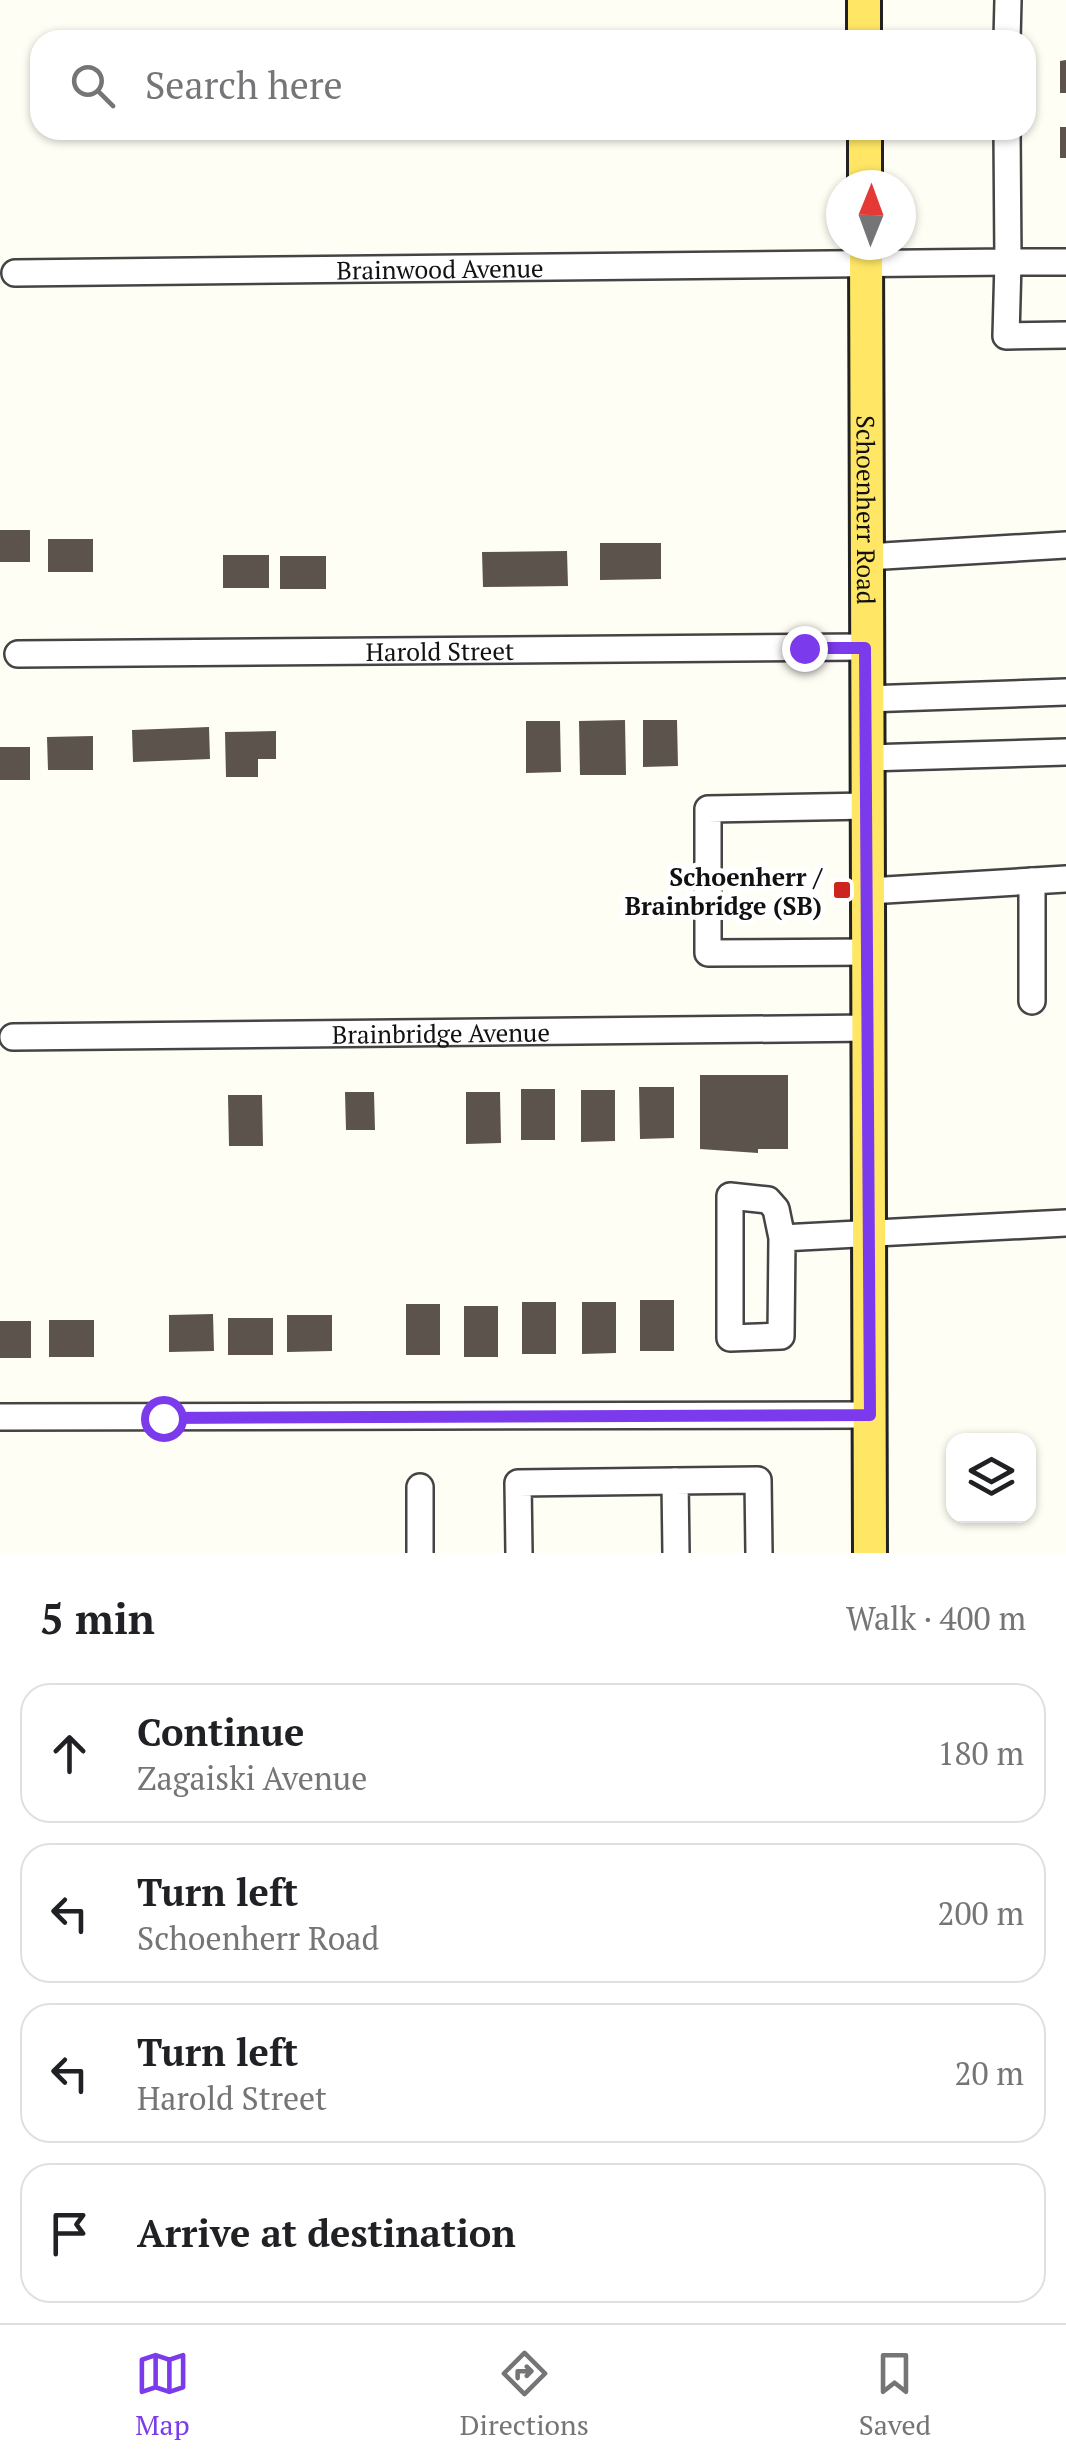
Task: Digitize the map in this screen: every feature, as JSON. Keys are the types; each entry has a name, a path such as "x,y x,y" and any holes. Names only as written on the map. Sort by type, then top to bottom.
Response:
{"main road":[{"path":"864,0 864,30"},
{"path":"865,140 865,170"},
{"name":"Schoenherr Road","path":"866,260 870,1553"}],"street":[{"path":"1007,30 1008,0"},
{"path":"1007,140 1006,336 1066,335"},
{"name":"Brainwood Avenue","path":"15,272 826,256"},
{"name":"Brainwood Avenue","path":"916,257 1066,262"},
{"path":"867,556 1066,545"},
{"name":"Harold Street","path":"18,654 865,648"},
{"path":"866,699 1066,692"},
{"path":"867,758 1066,752"},
{"path":"868,806 708,809 708,952 870,952"},
{"path":"869,891 1066,879"},
{"path":"1032,882 1032,1000"},
{"name":"Brainbridge Avenue","path":"14,1036 870,1028"},
{"path":"730,1196 768,1200 776,1209 782,1238 782,1336 730,1338 730,1196"},
{"path":"782,1238 1066,1223"},
{"path":"0,1417 870,1415"},
{"path":"519,1553 518,1483 758,1480 758,1553"},
{"path":"675,1481 676,1553"},
{"path":"420,1487 420,1553"}],"building":[{"path":"1066,60 1066,93 1060,93 1060,61"},
{"path":"1060,127 1066,127 1066,158 1060,158"},
{"path":"0,530 30,530 30,562 0,562"},
{"path":"48,539 93,539 93,572 48,572"},
{"path":"600,543 661,543 661,579 600,580"},
{"path":"567,551 568,586 483,587 482,552"},
{"path":"223,555 269,555 269,588 223,588"},
{"path":"280,556 326,556 326,589 280,589"},
{"path":"625,720 626,775 580,775 579,721"},
{"path":"643,720 677,720 678,766 643,767"},
{"path":"526,721 560,721 561,772 526,773"},
{"path":"209,727 210,759 133,762 132,730"},
{"path":"276,731 276,759 258,759 258,777 226,777 225,732"},
{"path":"93,736 93,770 48,770 47,737"},
{"path":"0,747 30,747 30,780 0,780"},
{"path":"700,1075 788,1075 788,1149 758,1149 758,1153 700,1149"},
{"path":"639,1087 674,1087 674,1138 640,1139"},
{"path":"521,1089 555,1089 555,1140 521,1140"},
{"path":"581,1090 615,1090 615,1141 581,1142"},
{"path":"345,1092 374,1092 375,1130 346,1130"},
{"path":"466,1092 500,1092 501,1143 466,1144"},
{"path":"228,1095 262,1095 263,1146 229,1146"},
{"path":"640,1300 674,1300 674,1351 640,1351"},
{"path":"522,1302 556,1302 556,1354 522,1354"},
{"path":"582,1302 616,1302 616,1353 582,1354"},
{"path":"406,1304 440,1304 440,1355 406,1355"},
{"path":"464,1306 498,1306 498,1357 464,1357"},
{"path":"213,1314 214,1351 169,1352 169,1315"},
{"path":"287,1315 332,1315 332,1351 287,1352"},
{"path":"228,1318 273,1318 273,1355 228,1355"},
{"path":"49,1320 94,1320 94,1357 49,1357"},
{"path":"0,1321 31,1321 31,1358 0,1358"}],"place":[{"name":"Schoenherr / Brainbridge (SB)","path":"842,890"}],"route":[{"path":"163,1418 870,1415 865,648 804,648"}]}
